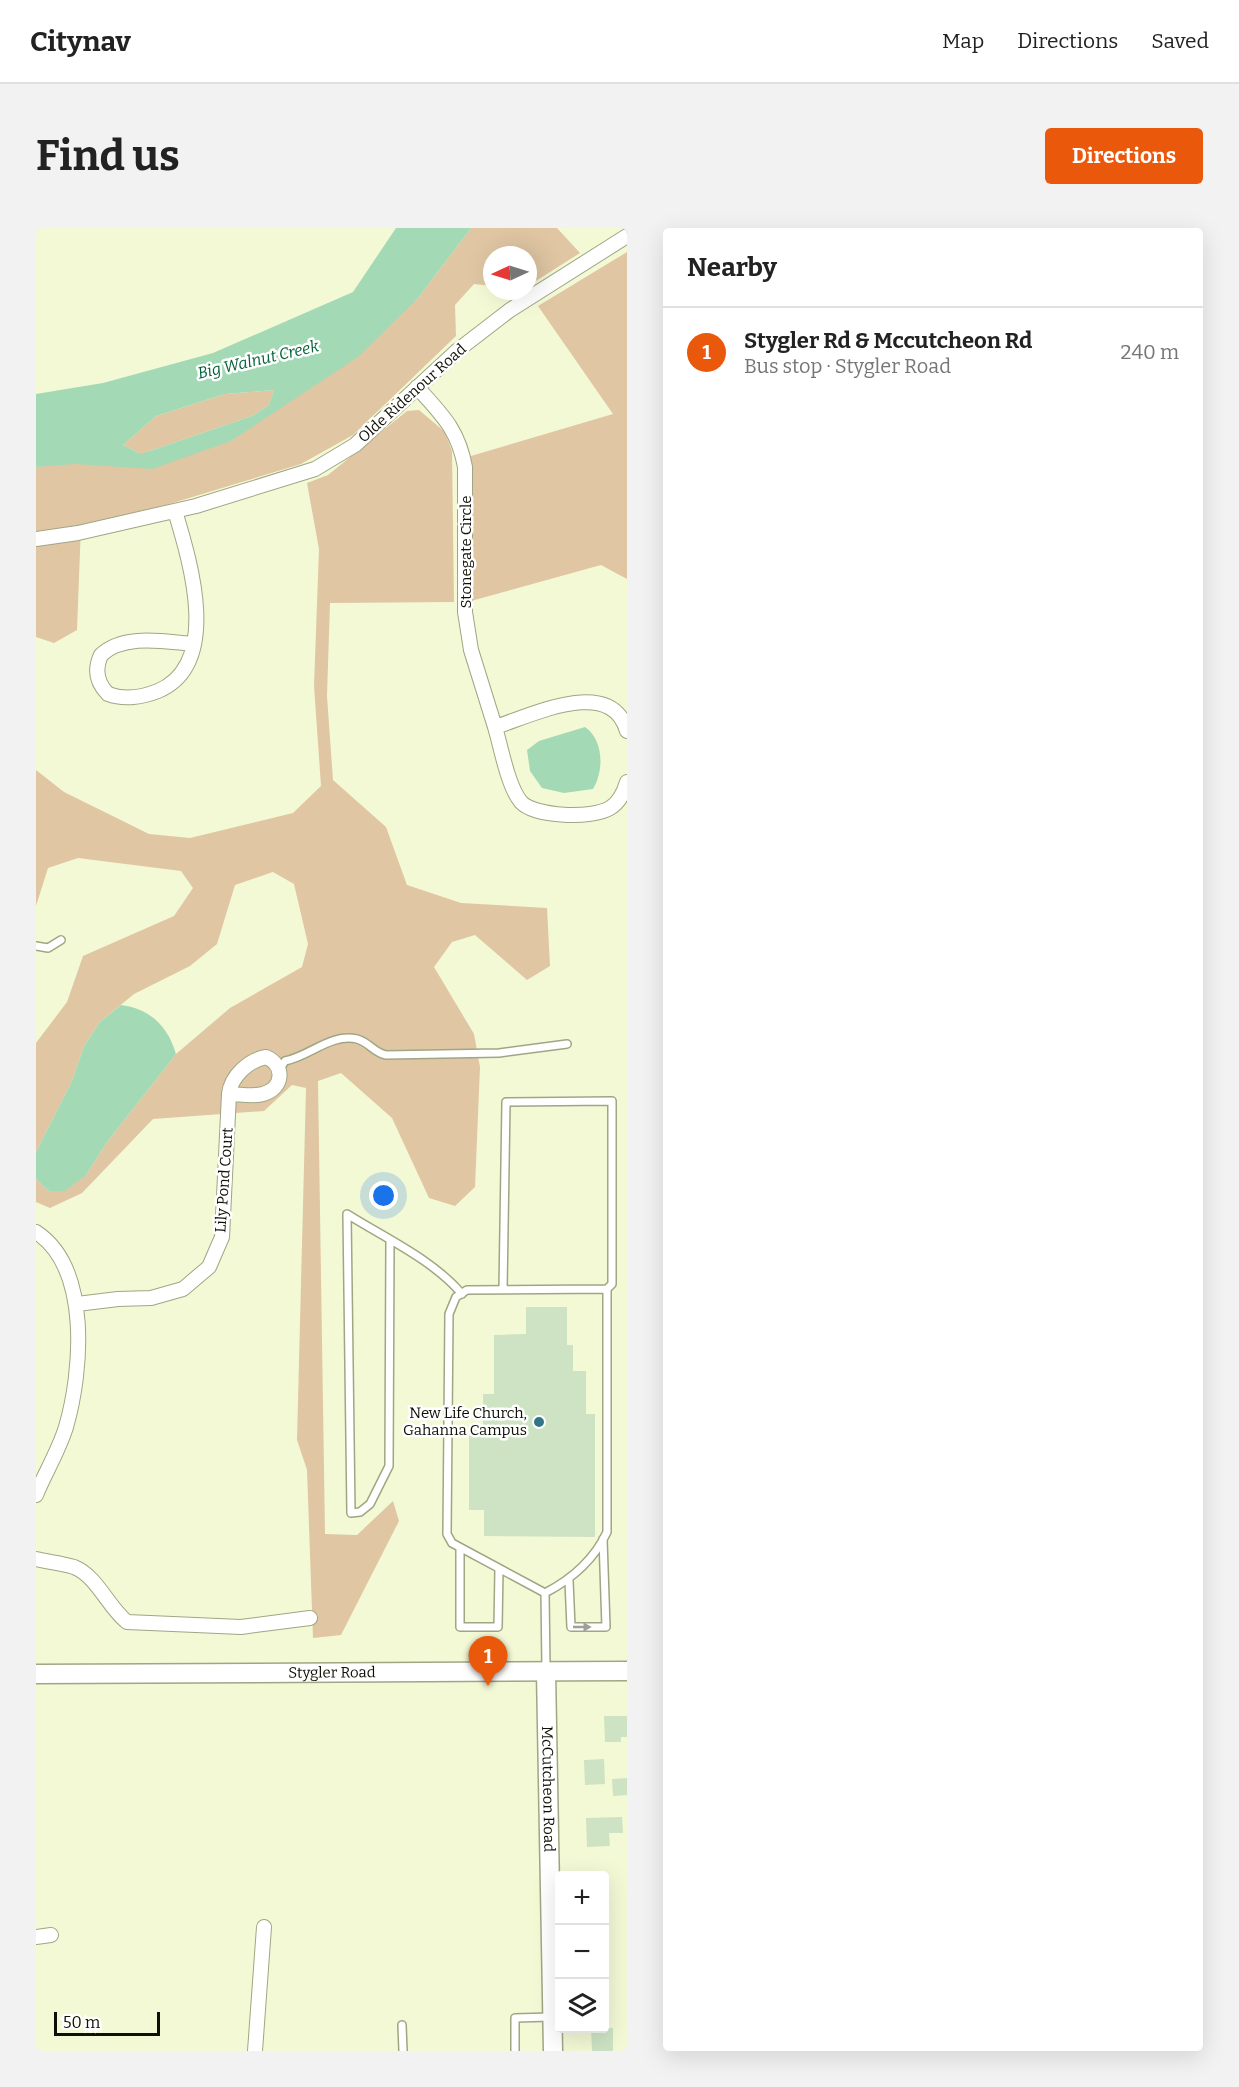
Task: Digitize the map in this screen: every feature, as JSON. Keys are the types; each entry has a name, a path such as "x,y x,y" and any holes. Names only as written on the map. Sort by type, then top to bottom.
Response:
{"main road":[{"name":"McCutcheon Road","path":"546,1671 553,2051"},
{"name":"Stygler Road","path":"36,1674 627,1671"}],"street":[{"name":"Olde Ridenour Road","path":"36,539 175,511 315,469 355,445 458,350 510,310 627,236"},
{"name":"Stonegate Circle","path":"417,387 449,423 461,444 465,466 465,612 471,650 513,787 520,801 534,811 590,814 609,809 624,795 627,782"},
{"path":"175,511 185,545 198,628 194,644 186,669 172,683 154,693 133,698 114,697 108,694 99,681 97,668 101,656 121,645 136,642 194,644"},
{"path":"495,727 579,701 597,701 613,708 624,721 627,731"},
{"name":"Lily Pond Court","path":"77,1304 151,1298 183,1289 208,1267 222,1237 230,1084 256,1059 266,1057 275,1061 280,1069"},
{"path":"229,1094 263,1095 275,1087 280,1079 280,1069"},
{"path":"36,1232 53,1246 63,1263 77,1304 78,1342 66,1428 36,1495"},
{"path":"36,1559 75,1568 89,1578 127,1622 241,1627 310,1618"},
{"path":"255,2051 264,1927"},
{"path":"36,1938 51,1935"}],"lane":[{"path":"36,946 48,948 62,940"},
{"path":"280,1069 285,1061 300,1058 326,1042 337,1039 356,1039 379,1054 386,1055 499,1053 567,1044"},
{"path":"503,1290 506,1102 612,1101 612,1284 607,1289 503,1290 467,1290 456,1297 449,1314 447,1534 452,1543 460,1548 545,1593"},
{"path":"390,1241 389,1466 370,1504 360,1512 351,1512 347,1214 447,1276 462,1293"},
{"path":"545,1593 569,1581 607,1532 607,1289"},
{"path":"569,1581 571,1627 606,1627 603,1539"},
{"path":"460,1548 459,1627 498,1628 499,1569"},
{"path":"545,1593 546,1671"},
{"path":"514,2051 515,2018 552,2017"},
{"path":"402,2025 403,2051"}],"shaded area":[{"path":"471,228 557,228 580,253 537,280 537,246 483,246 483,285 474,284 455,305 456,336 353,435 301,464 166,505 81,525 77,630 54,643 36,637 36,467 231,441 418,298"},
{"path":"627,252 627,579 601,565 471,601 471,456 613,414 538,306"},
{"path":"274,390 269,405 252,416 141,454 123,445 156,416 225,394"},
{"path":"419,410 445,432 452,451 454,602 330,603 327,696 333,780 386,827 407,885 461,903 547,908 550,966 527,980 475,935 452,942 434,967 474,1034 480,1067 475,1187 455,1206 429,1198 392,1118 341,1073 318,1081 325,1534 357,1535 393,1501 399,1521 341,1635 313,1638 307,1470 297,1440 306,1088 292,1085 264,1111 153,1119 82,1193 50,1208 36,1202 36,1179 49,1191 86,1175 107,1142 176,1054 230,1008 302,967 308,944 294,884 273,872 235,885 217,944 190,966 134,994 100,1022 84,1046 72,1081 36,1152 36,1043 67,1002 83,956 174,916 193,888 181,871 78,858 48,868 36,906 36,770 64,792 149,834 190,838 293,813 321,786 314,686 319,549 307,483 328,475 407,411"}],"water":[{"name":"Big Walnut Creek","path":"396,228 471,228 418,298 358,357 231,441 152,469 75,464 36,467 36,394 103,383 213,353 353,292","holes":["274,390 269,405 252,416 141,454 123,445 156,416 225,394"]},
{"path":"585,727 596,740 599,748 599,774 593,789 564,793 542,788 530,771 527,750 539,741"},
{"path":"121,1005 141,1010 156,1020 168,1035 176,1054 107,1142 86,1175 65,1191 49,1191 36,1179 36,1152 72,1081 84,1046 100,1022"}],"building":[{"name":"New Life Church, Gahanna Campus","path":"526,1307 567,1307 567,1345 573,1345 573,1371 586,1371 586,1414 595,1414 595,1537 484,1536 484,1510 469,1510 469,1430 483,1430 483,1394 494,1394 494,1335 526,1334"},
{"path":"604,1716 627,1716 627,1737 621,1737 621,1742 605,1742"},
{"path":"604,1759 605,1784 585,1785 584,1760"},
{"path":"627,1778 627,1795 613,1796 612,1779"},
{"path":"622,1817 623,1833 609,1833 610,1846 587,1847 586,1818"},
{"path":"609,2028 613,2028 613,2051 592,2051 591,2033 609,2033"}],"place":[{"name":"New Life Church, Gahanna Campus","path":"539,1422"},
{"name":"Stygler Rd & Mccutcheon Rd","path":"488,1686"}]}
